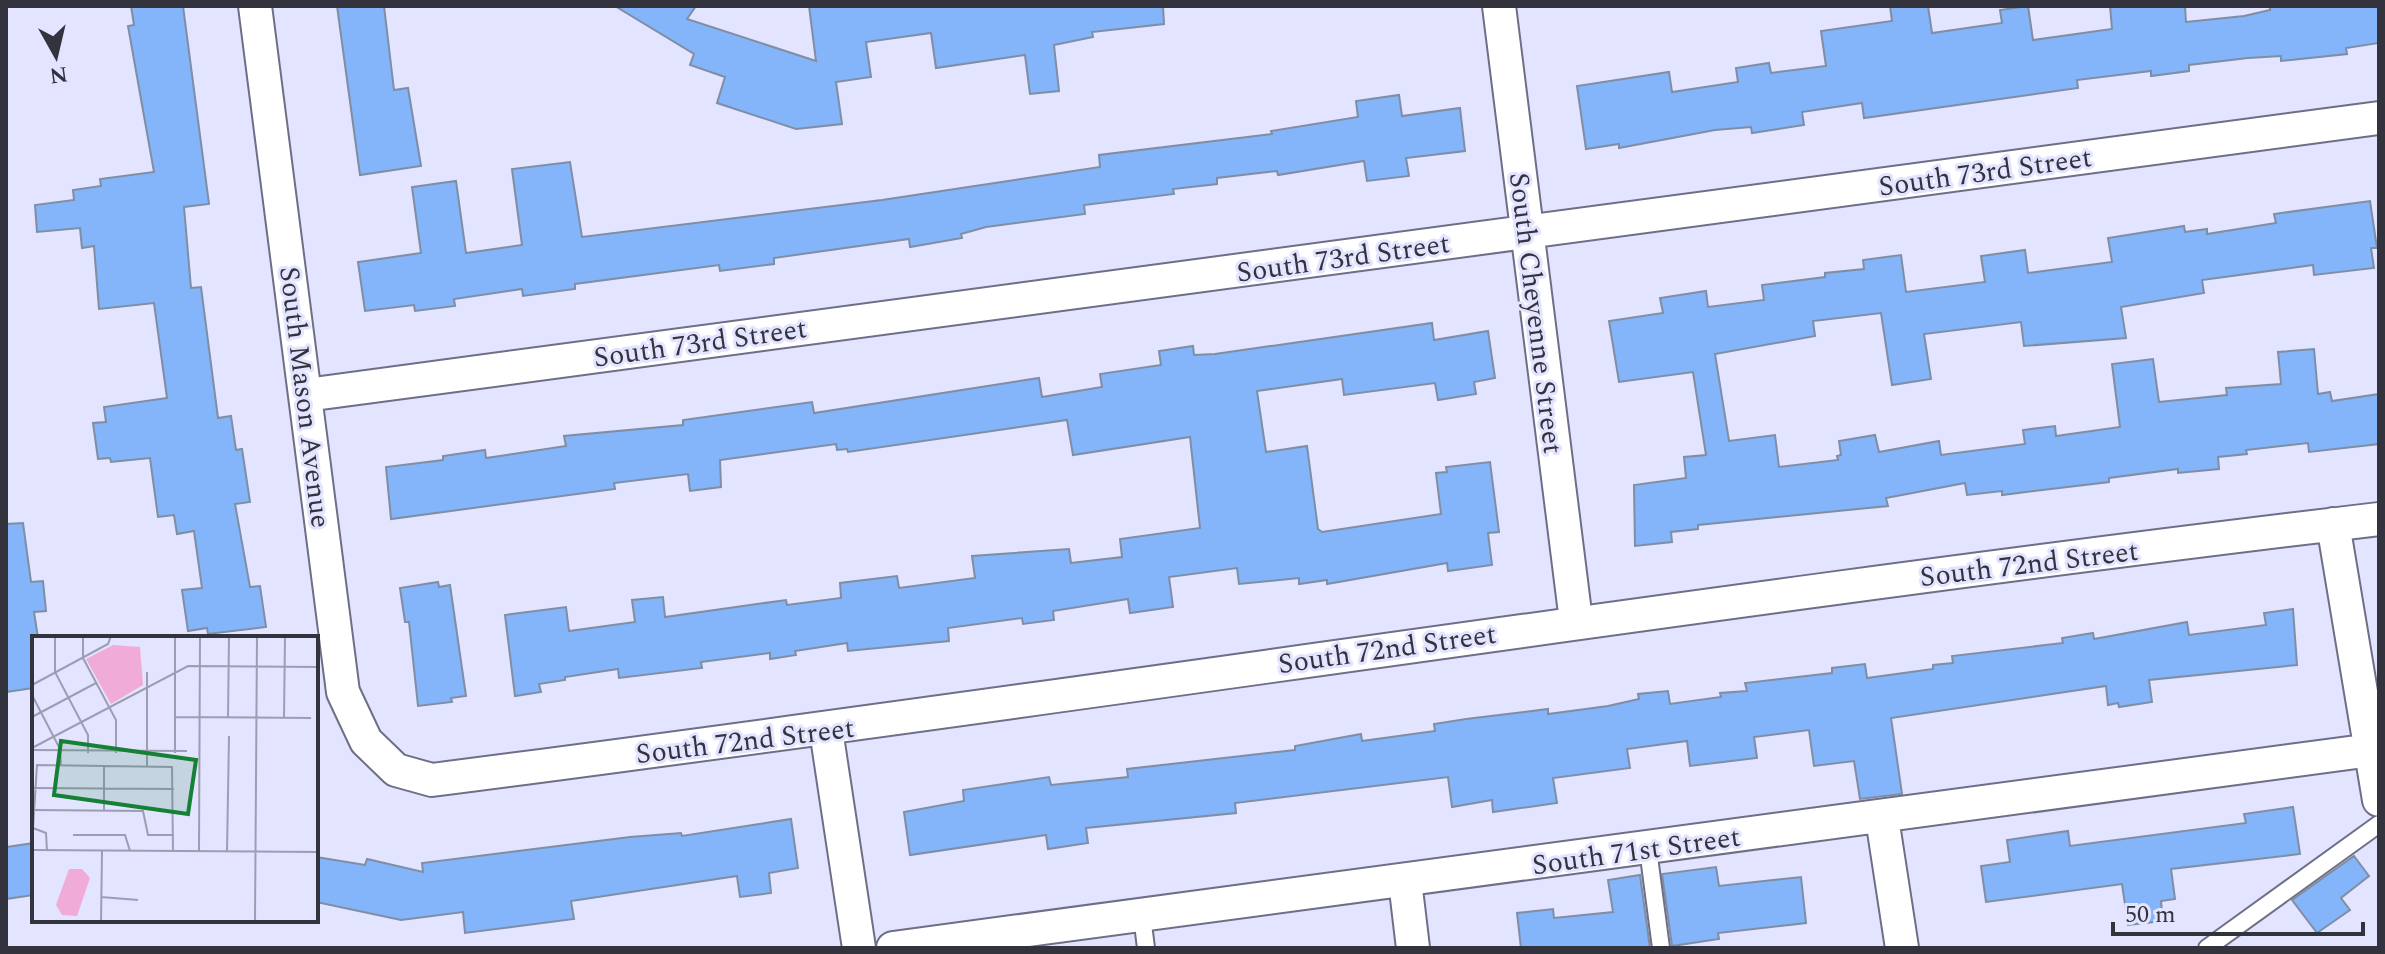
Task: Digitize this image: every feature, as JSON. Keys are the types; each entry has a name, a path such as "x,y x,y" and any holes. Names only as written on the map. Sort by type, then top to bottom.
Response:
{"street":[{"name":"South Mason Avenue","path":"255,6 343,692 366,741 396,770"},
{"name":"South Cheyenne Street","path":"1499,6 1576,621"},
{"name":"South 73rd Street","path":"306,395 2379,118"},
{"name":"South 72nd Street","path":"396,770 432,780 826,730 1576,621 2379,519"},
{"path":"2333,524 2374,750 2379,800"},
{"path":"826,730 859,948"},
{"name":"South 71st Street","path":"893,948 2374,750"},
{"path":"1882,818 1902,948"},
{"path":"1405,881 1413,948"}],"lane":[{"path":"2207,948 2379,824"},
{"path":"1648,849 1661,948"},
{"path":"1142,916 1146,948"}],"building":[{"path":"131,6 183,6 209,204 184,207 191,288 201,287 218,418 231,416 236,450 242,449 250,502 235,504 250,587 260,586 266,627 208,634 207,628 188,631 182,590 202,588 194,531 177,534 174,515 158,517 150,458 111,462 110,458 98,459 93,423 106,422 104,407 167,398 154,303 99,309 94,246 82,248 80,228 37,232 35,205 74,200 73,190 101,186 100,179 154,172 128,26 134,25"},
{"path":"337,6 384,6 394,90 408,88 421,166 360,175"},
{"path":"615,6 696,6 687,19 816,61 809,6 1163,6 1164,24 1092,32 1093,37 1054,45 1059,91 1030,94 1025,55 936,68 931,33 866,42 871,77 836,82 842,124 796,129 717,103 725,77 690,65 694,54"},
{"path":"1890,6 1928,6 1932,33 2002,23 2000,10 2028,6 2033,40 2112,29 2110,6 2185,6 2186,22 2244,16 2270,10 2270,6 2379,6 2379,43 2346,48 2347,54 2281,61 2281,56 2248,58 2189,65 2189,71 2151,76 2151,71 2077,80 2078,88 1864,118 1862,103 1802,112 1804,125 1752,133 1751,127 1715,130 1619,148 1619,144 1586,149 1577,86 1669,72 1672,92 1738,82 1736,68 1769,63 1771,73 1826,66 1821,31 1892,21"},
{"path":"1399,95 1402,116 1460,108 1465,151 1406,158 1409,176 1367,181 1364,161 1278,175 1277,171 1217,178 1217,184 1173,189 1174,194 1084,205 1085,214 986,227 961,234 962,238 910,247 909,239 774,258 774,264 720,271 719,265 575,284 575,289 523,296 522,289 454,299 455,306 415,311 414,305 365,311 358,262 421,253 412,187 456,181 466,253 522,245 512,169 570,162 582,237 882,200 1100,167 1099,155 1272,134 1271,131 1358,117 1356,101"},
{"path":"2370,201 2377,248 2371,248 2374,268 2314,275 2313,265 2202,280 2204,293 2121,307 2126,338 2024,346 2021,322 1924,334 1931,379 1892,385 1881,313 1813,321 1815,336 1715,354 1729,441 1775,435 1779,467 1838,460 1837,456 1841,455 1839,441 1875,435 1879,452 1939,441 1941,455 2025,444 2023,430 2055,426 2056,436 2120,427 2112,364 2153,359 2159,402 2227,395 2226,388 2281,384 2278,352 2314,349 2318,394 2330,392 2332,401 2379,394 2379,444 2309,452 2308,443 2246,450 2247,454 2218,457 2219,469 2178,473 2178,469 2109,478 2109,482 2002,495 2002,491 1967,495 1965,483 1886,498 1888,506 1698,525 1698,529 1671,532 1672,542 1635,546 1634,485 1686,478 1684,457 1706,455 1693,372 1619,382 1609,321 1663,313 1660,298 1706,291 1708,307 1764,300 1762,285 1864,269 1863,260 1901,255 1906,292 1985,282 1981,256 2025,250 2028,273 2112,262 2108,238 2184,226 2185,232 2207,229 2207,234 2276,223 2274,214"},
{"path":"1432,323 1434,340 1488,331 1495,378 1474,382 1476,394 1438,400 1435,383 1344,395 1342,379 1257,391 1266,452 1307,446 1318,529 1322,532 1441,514 1436,473 1447,472 1446,467 1490,462 1499,532 1488,533 1492,565 1448,571 1447,563 1327,584 1327,580 1299,584 1299,578 1239,584 1237,568 1169,577 1173,607 1130,613 1128,599 1053,611 1054,620 1023,624 1022,618 948,628 949,641 848,651 847,643 795,651 796,655 770,659 770,653 701,662 702,668 619,678 618,669 565,677 565,680 539,684 541,692 515,696 505,615 566,607 569,631 635,622 632,600 663,597 665,617 786,600 787,605 841,598 840,583 897,576 899,588 975,578 972,556 1069,549 1071,563 1122,557 1120,539 1200,528 1190,437 1073,455 1067,420 848,452 847,449 837,450 836,444 720,460 721,487 690,491 688,474 614,483 615,489 391,519 386,467 443,460 443,456 485,450 486,458 566,446 564,436 683,425 683,420 812,402 814,413 1039,378 1042,397 1102,387 1100,374 1161,365 1159,351 1193,346 1194,355 1215,354"},
{"path":"23,523 31,582 43,581 46,611 34,612 38,636 32,636 32,688 6,692 6,524"},
{"path":"438,582 439,587 450,585 466,696 451,698 452,702 418,706 409,622 405,622 400,588"},
{"path":"2293,609 2297,665 2149,680 2152,702 2119,707 2118,703 2108,705 2106,686 1891,718 1902,794 1860,799 1854,761 1814,766 1809,730 1754,737 1757,758 1690,766 1687,741 1627,749 1630,768 1553,778 1557,803 1493,812 1492,800 1452,807 1448,777 1235,803 1236,813 1086,828 1088,843 1048,849 1046,835 910,855 904,812 964,801 963,790 1049,777 1051,785 1128,777 1127,769 1295,750 1295,746 1361,734 1362,741 1435,731 1434,724 1466,719 1548,709 1548,714 1608,706 1639,699 1638,694 1668,691 1670,704 1721,697 1720,693 1747,691 1745,683 1832,673 1832,668 1865,664 1867,678 1933,669 1933,665 1953,663 1952,656 2063,643 2062,638 2093,633 2094,639 2187,622 2189,635 2266,625 2264,613"},
{"path":"2293,807 2300,854 2171,869 2175,899 2161,901 2163,921 2128,925 2122,884 1986,902 1981,866 2010,862 2007,840 2068,831 2070,846 2246,823 2244,814"},
{"path":"791,819 798,868 769,873 771,893 740,897 737,876 571,901 574,919 465,933 463,912 401,920 318,902 318,857 365,865 367,859 423,872 422,863 630,837 681,833 682,836"},
{"path":"32,843 32,895 6,899 6,847"},
{"path":"2354,856 2369,876 2341,898 2350,910 2317,933 2292,900"},
{"path":"1716,867 1719,886 1801,877 1806,923 1718,933 1719,939 1672,946 1662,874"},
{"path":"1640,875 1650,948 1521,948 1517,913 1553,909 1554,918 1613,912 1608,880"}]}
